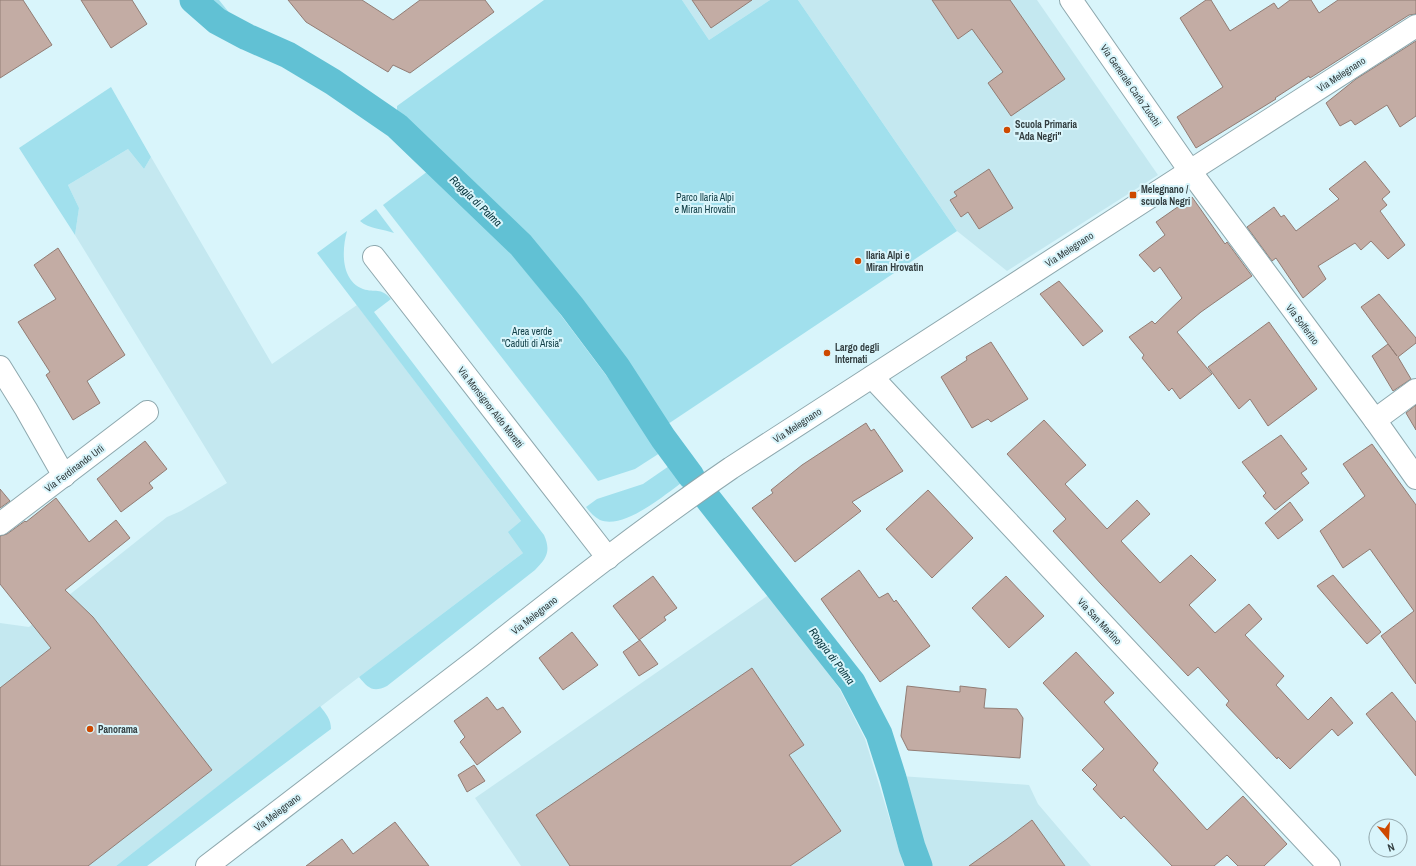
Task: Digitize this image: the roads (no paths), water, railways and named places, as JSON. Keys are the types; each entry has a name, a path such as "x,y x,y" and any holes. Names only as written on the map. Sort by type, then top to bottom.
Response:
{"street":[{"name":"Via Generale Carlo Zucchi","path":"1072,0 1190,171"},
{"name":"Via Melegnano","path":"207,866 608,558 698,491 872,376 1416,26"},
{"name":"Via Solferino","path":"1190,171 1375,420 1416,478"},
{"name":"Via Monsignor Aldo Moretti","path":"374,257 608,558"},
{"path":"0,367 64,476"},
{"name":"Via San Martino","path":"872,376 1329,866"},
{"path":"1375,420 1416,390"},
{"name":"Via Ferdinando Urli","path":"0,524 147,412"}],"waterway":[{"name":"Roggia di Palma","path":"193,0 217,21 247,37 288,55 333,82 397,126 521,245 572,307 617,367 663,438 691,476"},
{"name":"Roggia di Palma","path":"705,495 852,682 879,734 919,866"}],"place":[{"name":"Scuola Primaria \"Ada Negri\"","path":"1007,130"},
{"name":"Melegnano / scuola Negri","path":"1133,195"},
{"name":"Ilaria Alpi e Miran Hrovatin","path":"858,261"},
{"name":"Largo degli Internati","path":"827,353"},
{"name":"Panorama","path":"90,729"}],"park label":[{"name":"Parco Ilaria Alpi e Miran Hrovatin","path":"705,202"},
{"name":"Area verde \"Caduti di Arsia\"","path":"532,336"}]}
